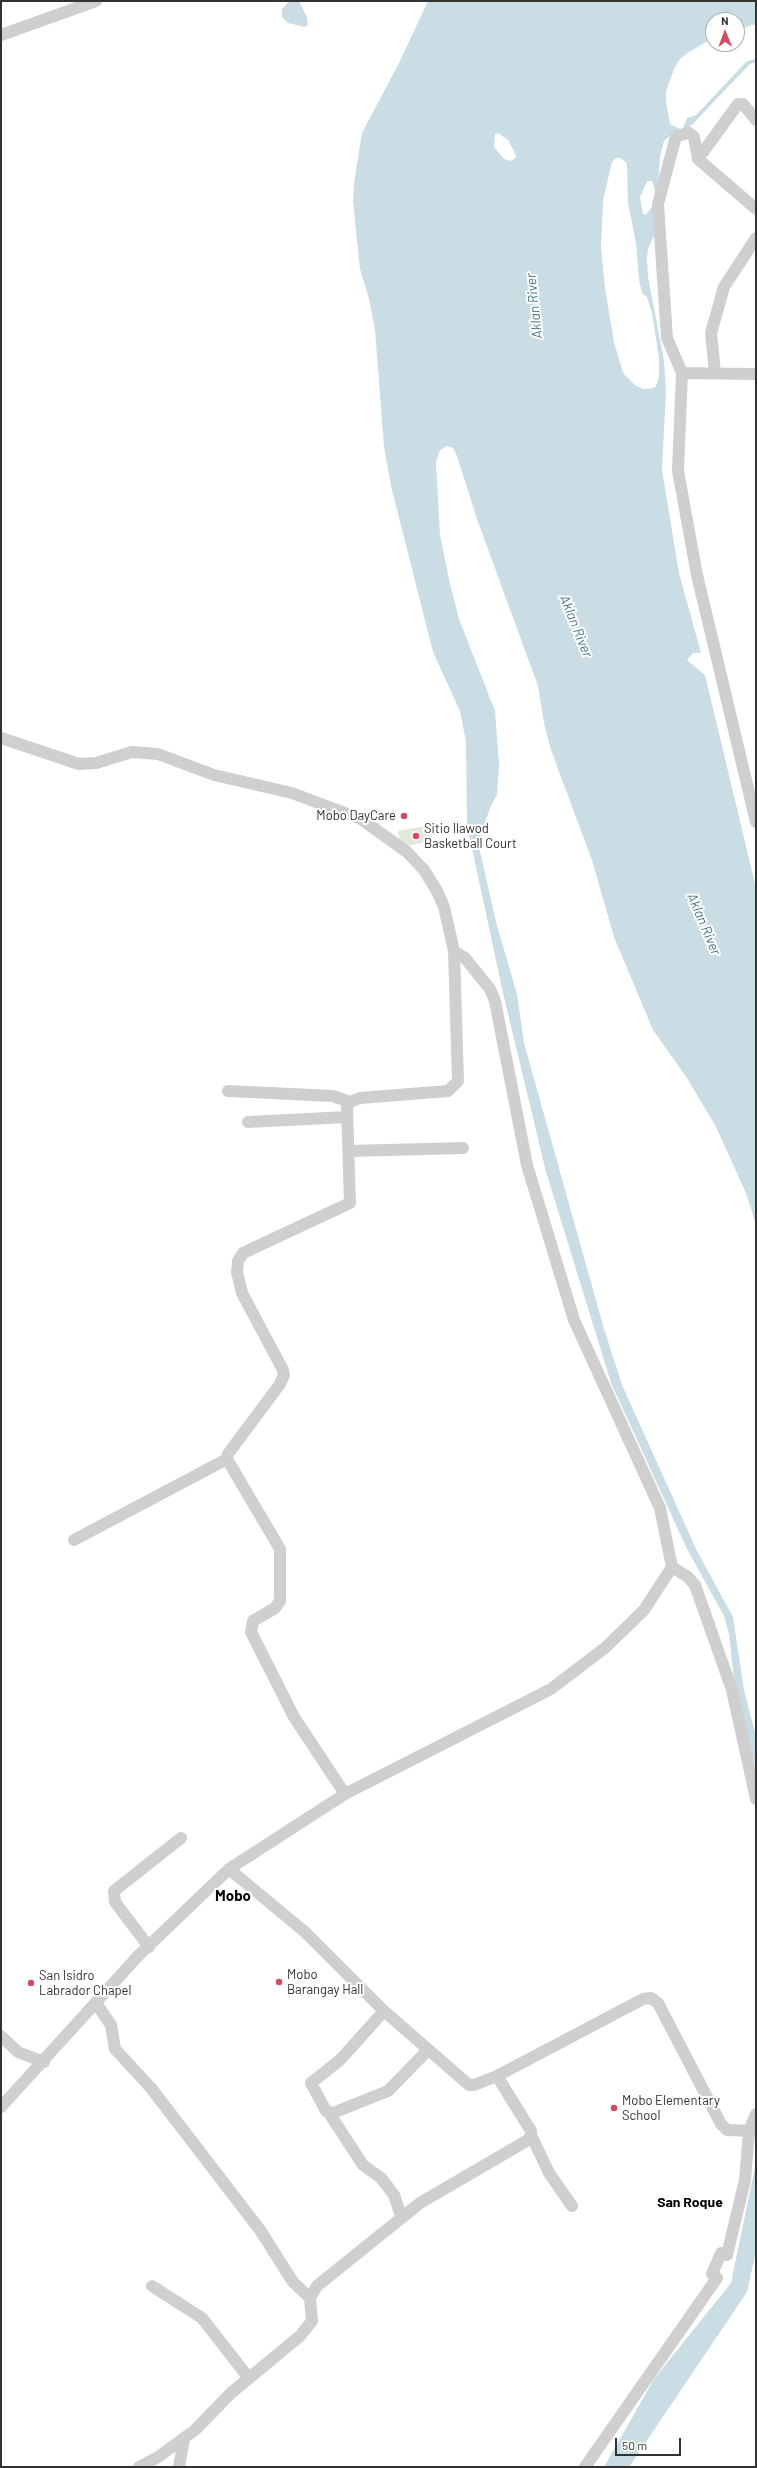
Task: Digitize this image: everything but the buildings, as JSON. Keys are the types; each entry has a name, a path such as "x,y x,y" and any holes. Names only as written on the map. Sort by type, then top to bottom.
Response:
{"street":[{"path":"1,35 96,1"},
{"path":"698,159 738,104 743,104 756,120"},
{"path":"756,208 698,159 694,138 689,133 676,136 658,204 667,338 682,373 678,471 697,575 756,822"},
{"path":"715,373 711,333 722,294 756,238"},
{"path":"682,373 756,374"},
{"path":"1,738 53,754 75,763 89,764 132,752 158,754 214,775 292,793 361,819 406,852 424,870 437,891 444,907 454,951 458,1074 455,1085 448,1091 360,1098 350,1102 347,1107 350,1203 252,1247 243,1253 238,1261 238,1282 242,1293 283,1370 284,1375 280,1384 228,1454 227,1459 280,1549 280,1601 275,1608 252,1621 251,1632 294,1717 345,1794"},
{"path":"1,2107 44,2062 138,1956 229,1868 345,1794 551,1689 606,1647 644,1610 672,1567 660,1508 574,1320 527,1165 495,1001 490,989 465,958 454,951"},
{"path":"228,1091 333,1096 350,1102"},
{"path":"248,1122 347,1117"},
{"path":"349,1151 463,1148"},
{"path":"74,1540 227,1459"},
{"path":"672,1567 688,1577 695,1585 732,1690 756,1799"},
{"path":"149,1947 114,1902 114,1891 181,1838"},
{"path":"229,1868 306,1932 384,2011 469,2085 474,2086 497,2076 643,1999 651,1998 658,2003 721,2124 727,2130 753,2131"},
{"path":"96,2003 111,2025 115,2049 151,2088 260,2230 293,2282 310,2298"},
{"path":"384,2011 340,2060 311,2084 363,2165 381,2178 394,2195 401,2216"},
{"path":"1,2036 18,2052 44,2062"},
{"path":"329,2113 354,2106 388,2091 428,2050"},
{"path":"497,2076 532,2136 549,2174 572,2206"},
{"path":"585,2467 717,2278 712,2274 721,2253 727,2255 745,2180 756,2114"},
{"path":"139,2467 184,2439 248,2377 300,2336 312,2321 310,2298 317,2286 401,2216 528,2140 532,2136"},
{"path":"152,2286 202,2318 248,2377"},
{"path":"179,2467 184,2439"}],"shaded area":[{"name":"Sitio Ilawod Basketball Court","path":"430,825 433,841 401,847 398,831"}],"water":[{"path":"290,1 299,1 307,17 308,25 305,27 288,23 282,17 282,9"},
{"name":"Aklan River","path":"428,1 756,1 756,24 745,27 745,12 705,12 705,43 680,59 675,67 666,91 666,101 670,124 682,130 687,118 696,115 747,61 756,59 756,62 750,64 685,132 672,134 664,141 660,157 655,234 648,249 647,258 648,277 664,360 666,391 662,470 679,573 701,653 693,653 687,660 705,675 756,888 756,1225 746,1193 716,1127 687,1078 653,1030 614,937 592,860 551,750 544,723 538,686 477,519 457,456 453,448 447,446 440,450 436,462 440,535 450,584 459,619 495,711 499,764 497,794 490,808 478,843 497,926 517,994 524,1043 604,1329 622,1385 697,1551 733,1617 744,1690 756,1736 756,1771 735,1689 729,1634 724,1616 687,1549 611,1383 546,1172 503,993 467,825 466,742 460,711 433,652 391,486 384,447 375,330 369,299 360,269 353,202 354,183 362,133 400,61","holes":["498,133 508,140 516,157 511,161 504,159 494,147 495,134","616,158 620,158 627,163 628,203 636,243 639,280 642,293 647,297 652,313 659,357 659,377 656,386 653,388 644,389 636,386 623,373 614,342 605,288 601,247 603,200 612,162","647,181 652,181 656,193 652,207 646,215 643,214 640,197"]},
{"path":"756,2162 756,2251 747,2292 629,2467 604,2467 654,2379 731,2283"}],"place":[{"name":"Mobo DayCare","path":"404,816"},
{"name":"Sitio Ilawod Basketball Court","path":"416,836"},
{"name":"Mobo Barangay Hall","path":"279,1982"},
{"name":"San Isidro Labrador Chapel","path":"31,1983"},
{"name":"Mobo Elementary School","path":"614,2108"}],"district":[{"name":"Mobo","path":"233,1896"},
{"name":"San Roque","path":"690,2202"}]}
